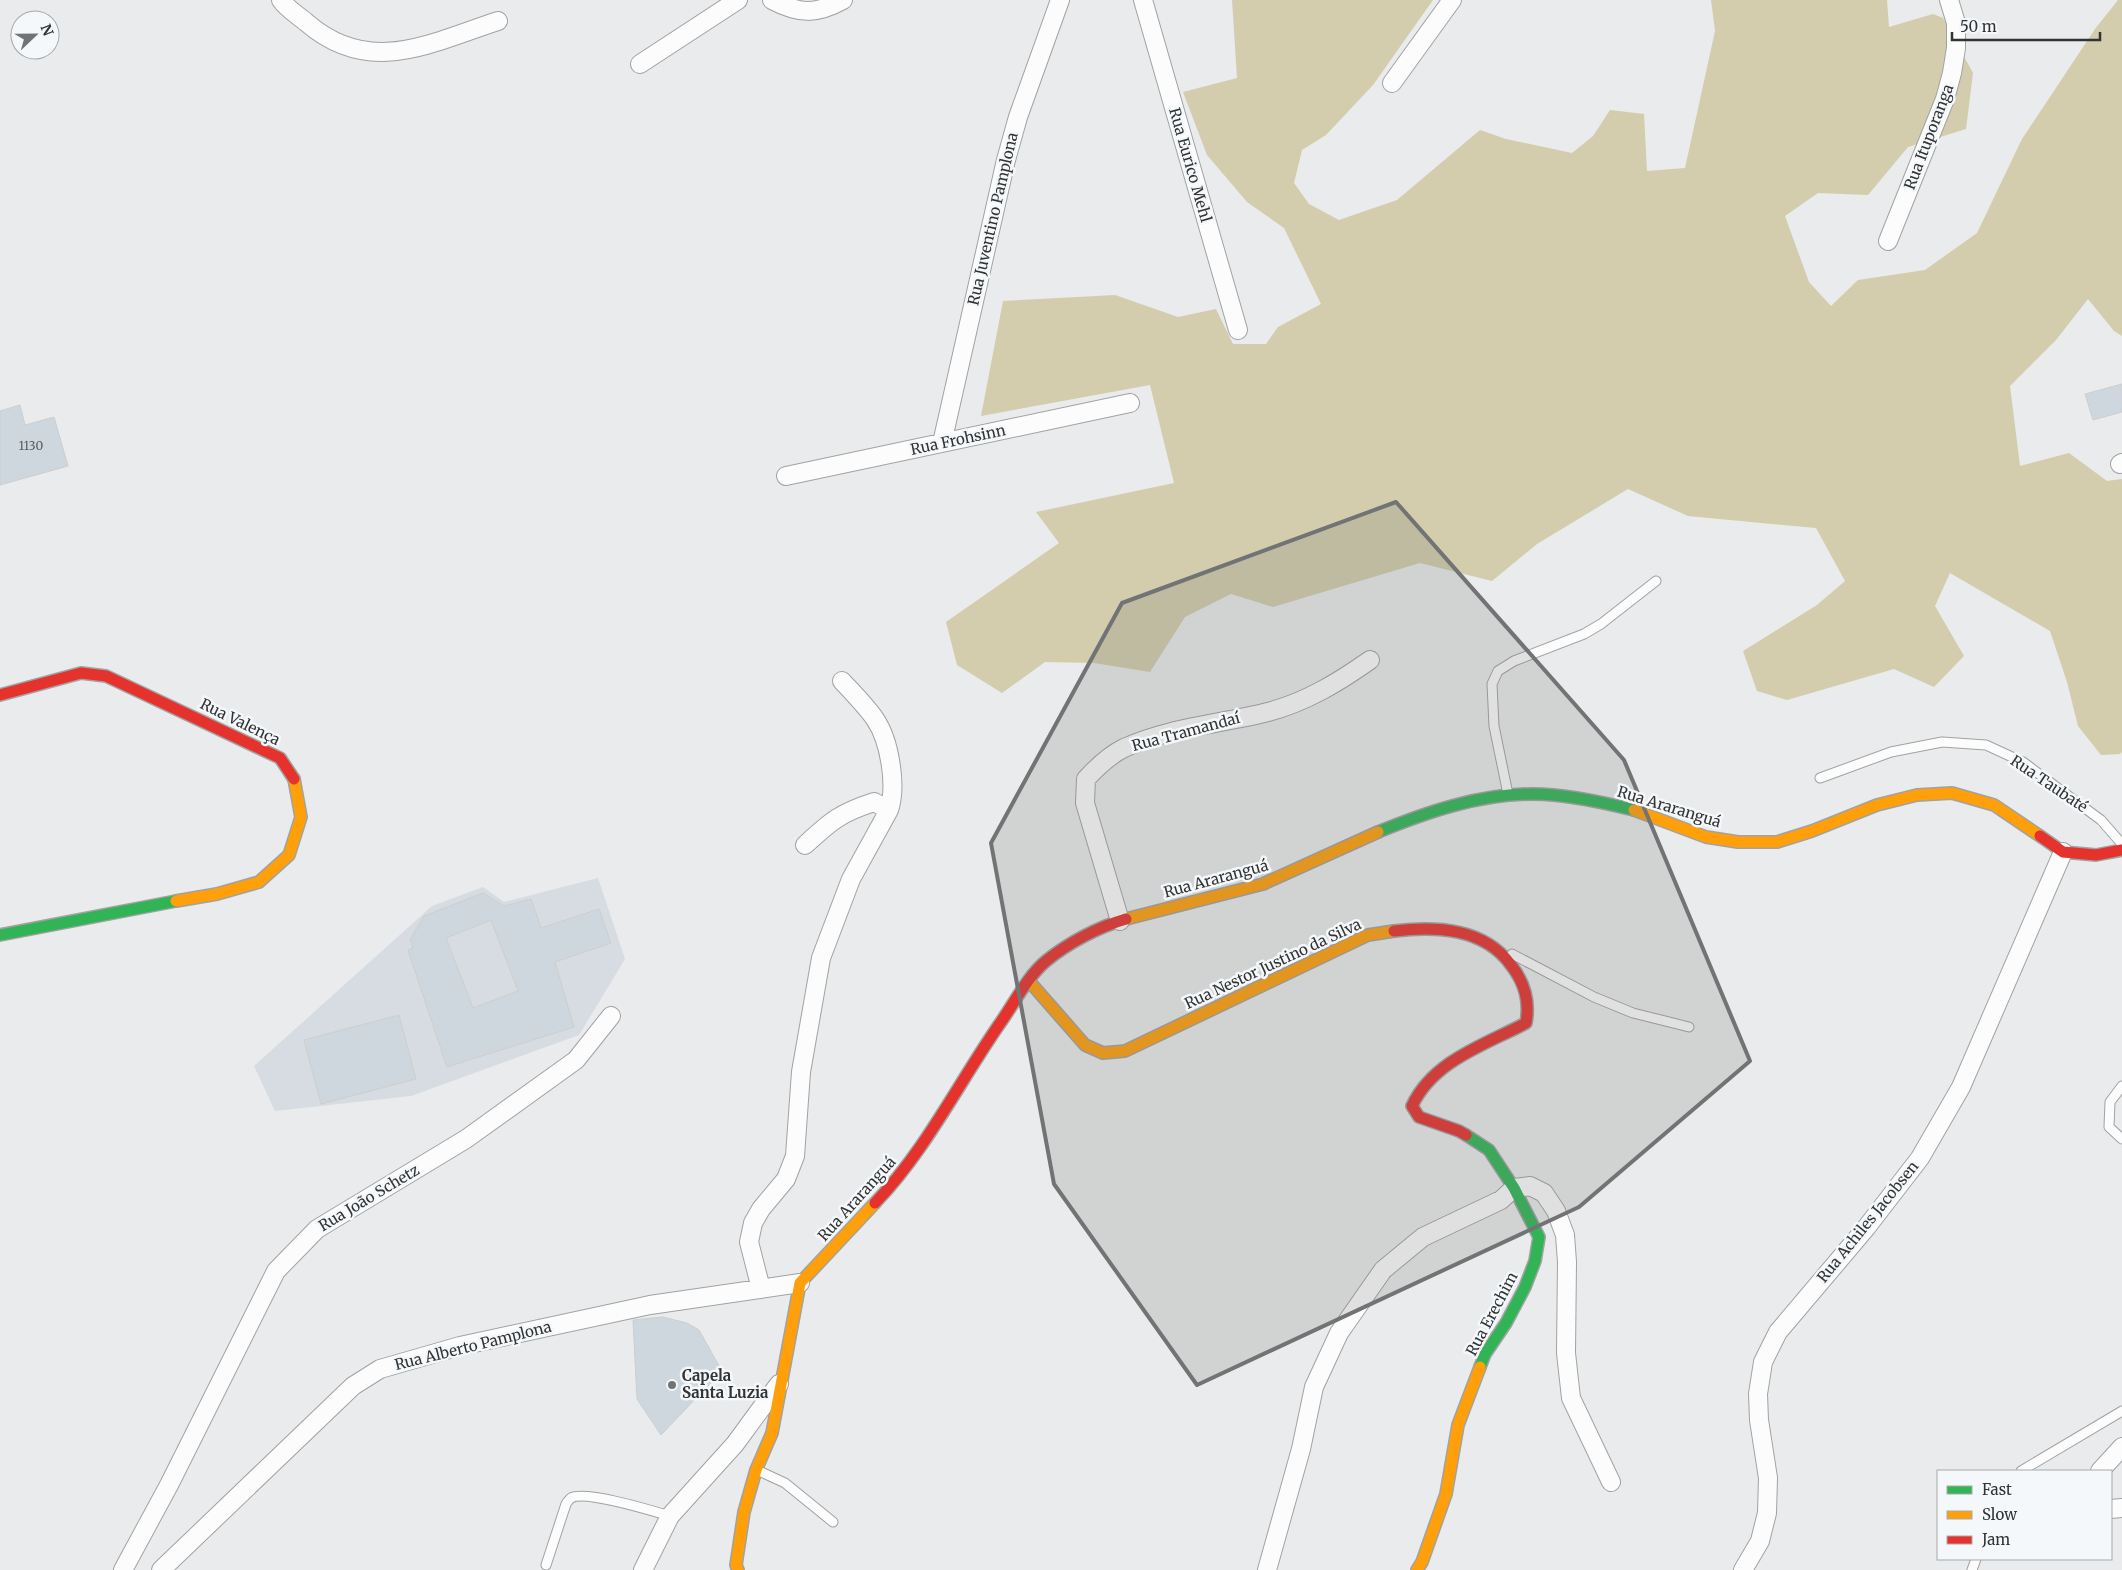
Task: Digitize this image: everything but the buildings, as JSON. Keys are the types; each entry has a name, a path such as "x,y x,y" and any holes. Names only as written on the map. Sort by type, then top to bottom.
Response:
{"street":[{"path":"282,0 316,30 349,49 386,54 418,47 498,21"},
{"path":"640,64 738,0"},
{"path":"772,0 788,8 807,12 829,8 843,0"},
{"name":"Rua Juventino Pamplona","path":"942,443 1006,160 1018,117 1060,0"},
{"name":"Rua Eurico Mehl","path":"1143,0 1238,330"},
{"path":"1392,83 1452,0"},
{"name":"Rua Ituporanga","path":"1888,241 1946,99 1956,48 1956,24 1949,0"},
{"name":"Rua Frohsinn","path":"786,476 1130,403"},
{"name":"Rua Tramandaí","path":"1120,921 1085,803 1086,779 1100,765 1123,748 1159,735 1269,711 1306,698 1335,685 1370,660"},
{"name":"Rua Valença","path":"0,694 81,673 106,676 280,758 294,778 301,818 288,855 259,882 217,894 0,935"},
{"path":"760,1290 749,1242 753,1223 761,1209 786,1179 795,1156 801,1072 821,958 851,879 889,810 893,798 887,744 876,720 842,681"},
{"name":"Rua Araranguá","path":"800,1283 900,1177 926,1139 975,1059 1029,981 1046,962 1080,938 1120,921 1263,884 1347,845 1411,819 1447,808 1508,795 1534,794 1600,802 1639,811 1706,837 1738,842 1777,842 1812,831 1877,805 1917,795 1952,793 1994,805 2063,852 2096,855 2122,850"},
{"path":"805,845 829,822 847,811 874,802 889,810"},
{"name":"Rua Achiles Jacobsen","path":"1744,1570 1760,1541 1766,1512 1768,1478 1759,1420 1758,1394 1763,1362 1778,1332 1866,1228 1920,1158 1960,1087 2063,852"},
{"name":"Rua Nestor Justino da Silva","path":"1029,981 1084,1045 1103,1054 1125,1051 1368,935 1399,928 1441,929 1470,933 1492,943 1512,962 1525,984 1529,1008 1526,1023 1456,1058 1430,1078 1416,1094 1412,1106 1419,1117 1459,1131 1489,1150 1514,1188"},
{"name":"Rua João Schetz","path":"123,1570 169,1485 276,1271 317,1229 466,1139 576,1060 610,1016"},
{"path":"1267,1570 1301,1448 1314,1387 1339,1333 1383,1270 1423,1236 1501,1200 1514,1188 1530,1186 1544,1193 1556,1211 1564,1235 1567,1262 1566,1353 1572,1398 1611,1482"},
{"name":"Rua Erechim","path":"1417,1570 1422,1562 1446,1494 1458,1424 1485,1354 1506,1322 1536,1261 1539,1237 1514,1188"},
{"path":"738,1570 736,1565 744,1512 756,1470 772,1433 800,1283"},
{"name":"Rua Alberto Pamplona","path":"161,1570 353,1386 380,1369 460,1346 650,1305 800,1283"},
{"path":"643,1570 670,1516 735,1444 782,1379"},
{"path":"2101,1470 2122,1447"}],"lane":[{"path":"1508,795 1494,726 1492,684 1498,671 1514,661 1584,634 1601,624 1656,581"},
{"name":"Rua Taubaté","path":"1820,778 1891,752 1942,742 1986,745 2023,762 2102,820 2122,844"},
{"path":"1492,943 1594,997 1633,1013 1689,1027"},
{"path":"2122,1086 2110,1102 2109,1126 2122,1139"},
{"path":"2023,1470 2122,1411"},
{"path":"756,1470 785,1483 833,1522"},
{"path":"546,1565 566,1504 571,1498 580,1496 629,1504 670,1516"}],"highlighted area":[{"path":"1396,502 1624,760 1750,1061 1579,1207 1197,1385 1054,1184 991,843 1122,603"}],"shaded area":[{"path":"1232,0 1433,0 1373,85 1326,135 1302,150 1294,183 1309,204 1339,220 1397,200 1480,130 1506,139 1572,153 1593,136 1610,110 1644,114 1647,171 1685,168 1715,31 1711,0 1887,0 1889,27 1933,14 1943,18 1973,73 1966,129 1908,147 1868,195 1818,193 1785,216 1809,282 1831,306 1858,280 1925,270 1977,233 2022,139 2095,29 2118,0 2122,0 2122,336 2114,331 2088,299 2056,340 2010,386 2020,466 2069,453 2107,481 2122,479 2122,752 2120,754 2101,755 2078,726 2067,682 2050,631 1950,573 1935,606 1964,656 1934,687 1894,669 1787,700 1757,691 1743,651 1817,605 1845,581 1816,528 1688,516 1628,489 1537,544 1492,581 1420,563 1273,607 1231,594 1185,617 1150,672 1094,663 1045,662 1002,693 957,665 946,622 1059,543 1036,512 1174,483 1150,385 981,416 1003,301 1115,295 1178,317 1216,309 1233,344 1266,344 1278,327 1321,304 1284,228 1247,202 1207,155 1183,92 1237,78"},
{"path":"598,878 625,959 579,1035 411,1096 275,1111 254,1066 432,906 483,887 504,902"}],"traffic: fast":[{"path":"1378,832 1434,811 1473,801 1513,795 1546,794 1571,797 1634,810"},
{"path":"0,935 176,901"},
{"path":"1466,1135 1489,1150 1514,1188 1539,1237 1535,1261 1525,1287 1506,1323 1485,1354 1480,1367"}],"traffic: slow":[{"path":"176,901 217,894 259,882 289,855 301,817 294,779"},
{"path":"1634,810 1706,837 1738,842 1777,842 1812,831 1877,805 1917,795 1952,793 1994,805 2040,836"},
{"path":"1126,919 1263,884 1378,832"},
{"path":"1029,981 1085,1045 1103,1053 1125,1051 1368,935 1394,931"},
{"path":"738,1570 736,1565 744,1512 756,1470 772,1433 800,1283 875,1203"},
{"path":"1417,1570 1422,1562 1446,1494 1458,1425 1480,1367"}],"traffic: jam":[{"path":"0,695 81,673 106,676 280,758 294,779"},
{"path":"2040,836 2063,852 2096,855 2122,850"},
{"path":"875,1203 911,1160 1023,988 1040,967 1055,954 1074,942 1105,926 1126,919"},
{"path":"1394,931 1443,930 1473,937 1487,943 1500,953 1511,965 1523,985 1527,1000 1526,1023 1477,1047 1446,1066 1421,1090 1412,1106 1419,1117 1466,1135"}],"place":[{"name":"Capela Santa Luzia","path":"672,1385"}]}
